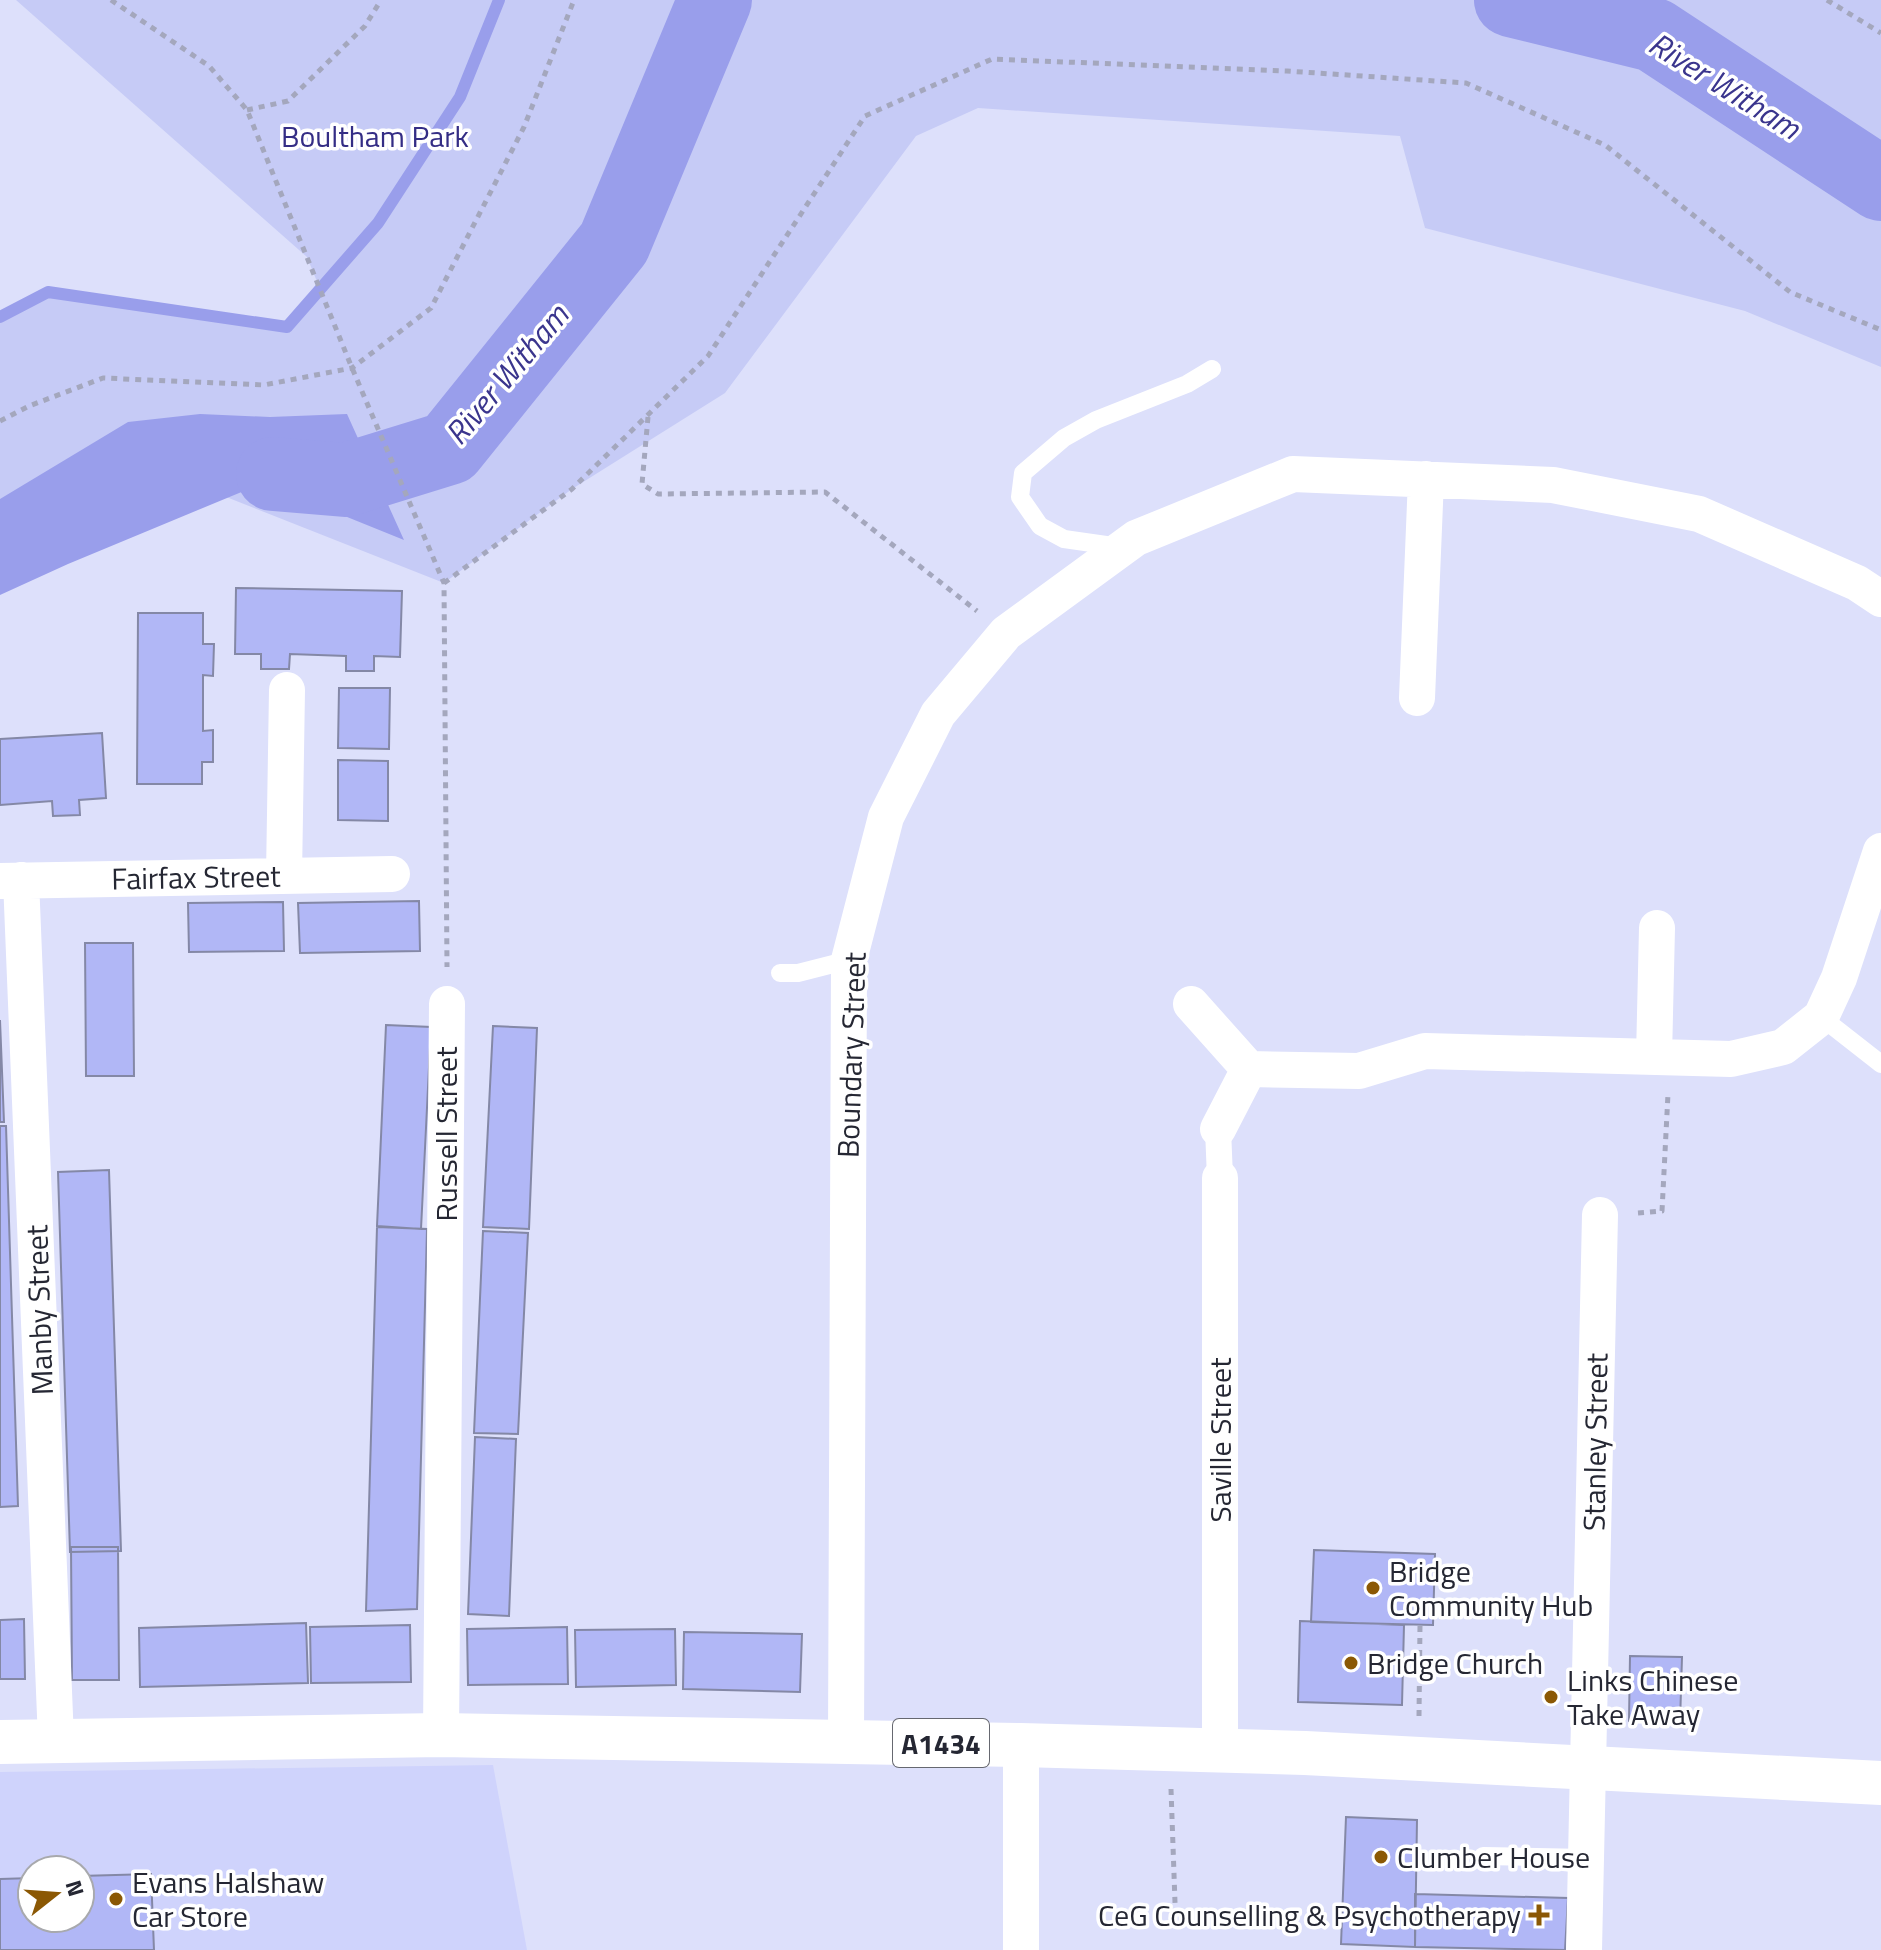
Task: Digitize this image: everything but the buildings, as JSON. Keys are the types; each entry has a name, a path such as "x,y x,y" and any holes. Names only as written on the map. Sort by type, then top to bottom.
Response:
{"main road":[{"name":"A1434","path":"0,1742 441,1735 1021,1745 1588,1766 1881,1783"}],"street":[{"name":"Boundary Street","path":"846,1742 849,960 886,817 938,714 1006,633 1136,538 1293,474 1553,485 1699,514 1857,583 1881,599"},
{"path":"1417,698 1426,479"},
{"path":"284,876 287,690"},
{"path":"1191,1004 1249,1069 1359,1071 1425,1051 1731,1059 1783,1047 1821,1017 1839,978 1881,851"},
{"name":"Fairfax Street","path":"11,880 392,874"},
{"name":"Manby Street","path":"11,880 56,1740"},
{"path":"1657,928 1661,1057"},
{"name":"Russell Street","path":"441,1735 447,1004"},
{"path":"1218,1129 1249,1069"},
{"name":"Saville Street","path":"1218,1129 1220,1750"},
{"name":"Stanley Street","path":"1584,1950 1600,1215"},
{"path":"1021,1745 1021,1950"}],"lane":[{"path":"1123,548 1064,539 1040,526 1020,497 1023,473 1064,438 1096,420 1187,384 1212,369"},
{"path":"780,973 798,973 849,960"},
{"path":"1821,1017 1881,1064"},
{"path":"1483,1856 1586,1858"}],"path":[{"name":"Russell Street","path":"111,0 209,66 247,110 444,583 447,1004"},
{"path":"247,110 288,101 365,26 381,0"},
{"path":"0,421 29,406 103,378 264,385 352,368 431,308 524,127 574,0"},
{"path":"1827,0 1881,33"},
{"path":"444,583 572,489 708,356 865,116 992,59 1287,71 1466,83 1605,145 1790,292 1881,330"},
{"path":"648,414 642,484 658,494 825,492 1006,633"},
{"path":"1600,1215 1662,1211 1661,1057"},
{"path":"1418,1759 1420,1625"},
{"path":"1169,1749 1176,1931"}],"shaded area":[{"path":"493,1765 527,1950 0,1950 0,1772"}],"green space":[{"name":"Boultham Park","path":"16,0 1881,0 1881,367 1745,311 1425,228 1400,136 978,108 916,136 725,393 572,489 444,583 135,461 0,557 0,317 48,292 287,327 320,289 307,257"}],"water":[{"path":"200,414 270,417 347,414 404,540 263,483 0,595 0,499 128,422"}],"waterway":[{"path":"0,317 48,292 287,327 378,223 460,97 499,0"},
{"name":"River Witham","path":"273,474 345,480 449,448 614,243 715,0"},
{"name":"River Witham","path":"1511,0 1654,35 1881,184"}],"place":[{"name":"Bridge Community Hub","path":"1373,1588"},
{"name":"Bridge Church","path":"1351,1663"},
{"name":"Links Chinese Take Away","path":"1551,1697"},
{"name":"Clumber House","path":"1381,1857"},
{"name":"Evans Halshaw Car Store","path":"116,1899"},
{"name":"CeG Counselling & Psychotherapy","path":"1539,1915"}]}
